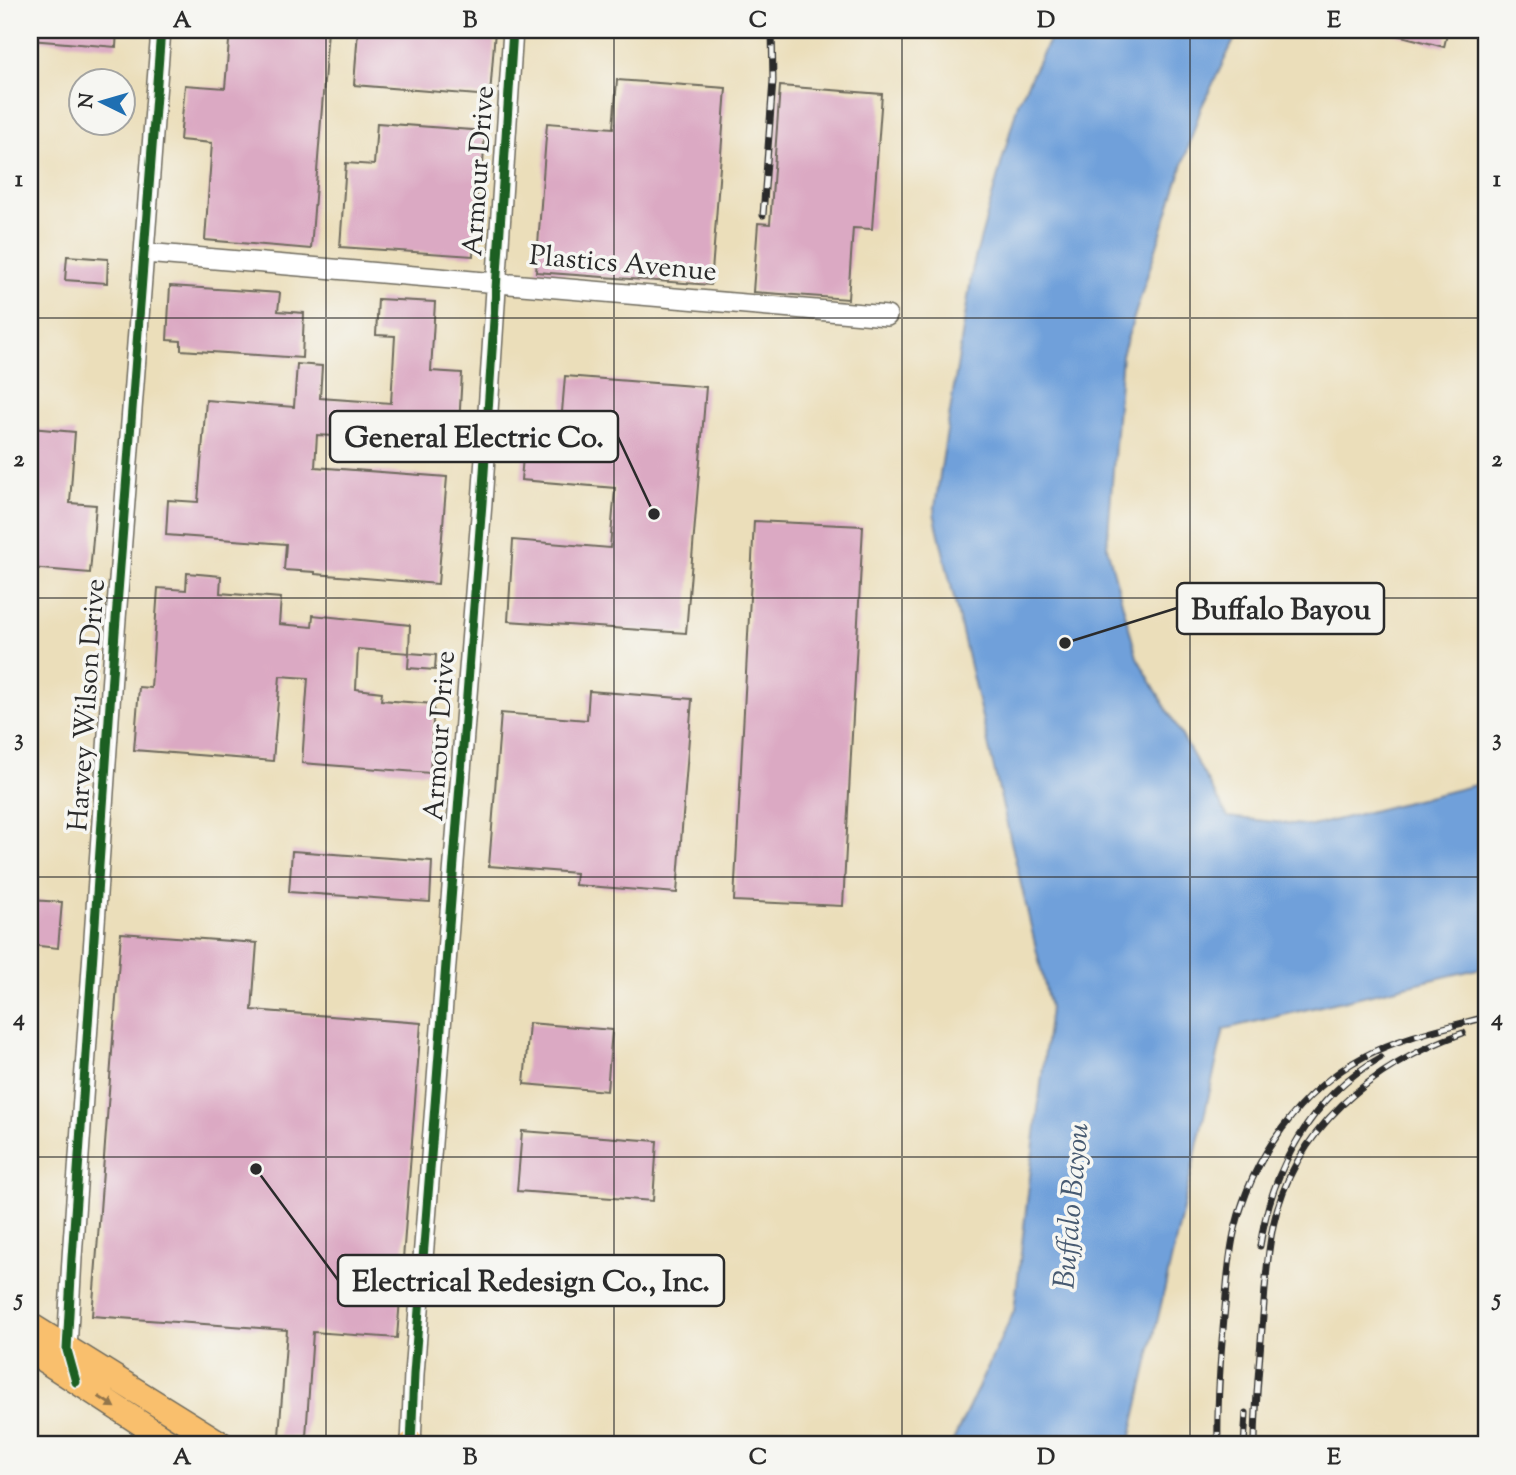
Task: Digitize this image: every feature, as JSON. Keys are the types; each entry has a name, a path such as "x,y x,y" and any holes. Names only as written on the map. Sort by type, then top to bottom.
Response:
{"main road":[{"path":"30,1325 223,1445"},
{"path":"30,1351 174,1445"}],"street":[{"name":"Harvey Wilson Drive","path":"76,1382 67,1349 115,632 161,30"},
{"name":"Armour Drive","path":"411,1445 414,1374 482,503 513,30"},
{"name":"Plastics Avenue","path":"145,253 887,316"}],"water":[{"path":"1054,30 1239,30 1201,108 1122,355 1107,547 1137,657 1228,817 1312,826 1486,784 1486,967 1224,1029 1129,1445 951,1445 1014,1311 1050,1008 934,513 973,266 1018,103"}],"building":[{"path":"30,30 117,30 116,47 30,40"},
{"path":"230,30 328,30 311,249 205,240 212,143 180,140 185,85 225,88"},
{"path":"358,30 495,30 490,96 354,85"},
{"path":"1395,30 1448,30 1444,47 1394,34"},
{"path":"617,80 726,88 711,285 536,272 547,123 613,128"},
{"path":"780,86 882,94 872,229 853,228 848,299 753,292 758,223 770,224"},
{"path":"377,123 485,131 483,165 479,165 473,256 340,247 346,163 374,165"},
{"path":"67,256 108,259 107,283 65,280"},
{"path":"170,286 280,293 278,311 304,313 302,358 181,350 181,341 167,340"},
{"path":"378,299 435,302 431,371 462,373 458,443 317,435 315,467 447,477 438,584 284,570 286,544 166,535 168,500 198,502 206,400 294,407 297,364 322,366 320,398 391,403 395,336 376,335"},
{"path":"565,376 706,387 686,633 508,621 513,540 610,548 615,488 521,480 526,421 561,424"},
{"path":"30,428 75,432 70,503 96,505 90,573 30,568"},
{"path":"754,521 863,526 843,906 734,901"},
{"path":"187,573 221,576 220,593 281,598 279,624 312,627 313,615 410,625 409,653 358,649 356,689 382,692 381,700 434,704 430,773 302,763 308,678 280,676 273,761 134,750 139,687 151,688 158,588 186,590"},
{"path":"409,653 436,655 435,670 408,668"},
{"path":"589,691 692,699 677,893 575,885 576,873 489,866 501,713 587,720"},
{"path":"292,851 432,861 430,902 289,892"},
{"path":"30,900 62,902 58,948 30,945"},
{"path":"121,933 257,943 252,1010 421,1023 397,1338 313,1332 306,1437 279,1436 287,1330 92,1316"},
{"path":"529,1023 612,1030 607,1091 524,1084"},
{"path":"522,1131 657,1141 653,1201 517,1191"}],"railway":[{"path":"763,215 773,81 772,30"},
{"path":"1218,1445 1220,1366 1231,1251 1243,1203 1266,1152 1300,1107 1341,1070 1394,1043 1486,1017"},
{"path":"1255,1445 1258,1372 1271,1239 1284,1191 1299,1159 1319,1130 1342,1105 1369,1082 1430,1046 1463,1033"},
{"path":"1260,1246 1274,1190 1299,1138 1334,1092 1380,1058"},
{"path":"1244,1445 1246,1413"}],"cycle path":[{"path":"76,1382 67,1350 72,1258 115,632 161,30"},
{"path":"411,1445 414,1374 482,503 513,30"}],"place":[{"name":"General Electric Co.","path":"654,514"},
{"name":"Buffalo Bayou","path":"1065,643"},
{"name":"Electrical Redesign Co., Inc.","path":"256,1169"}]}
